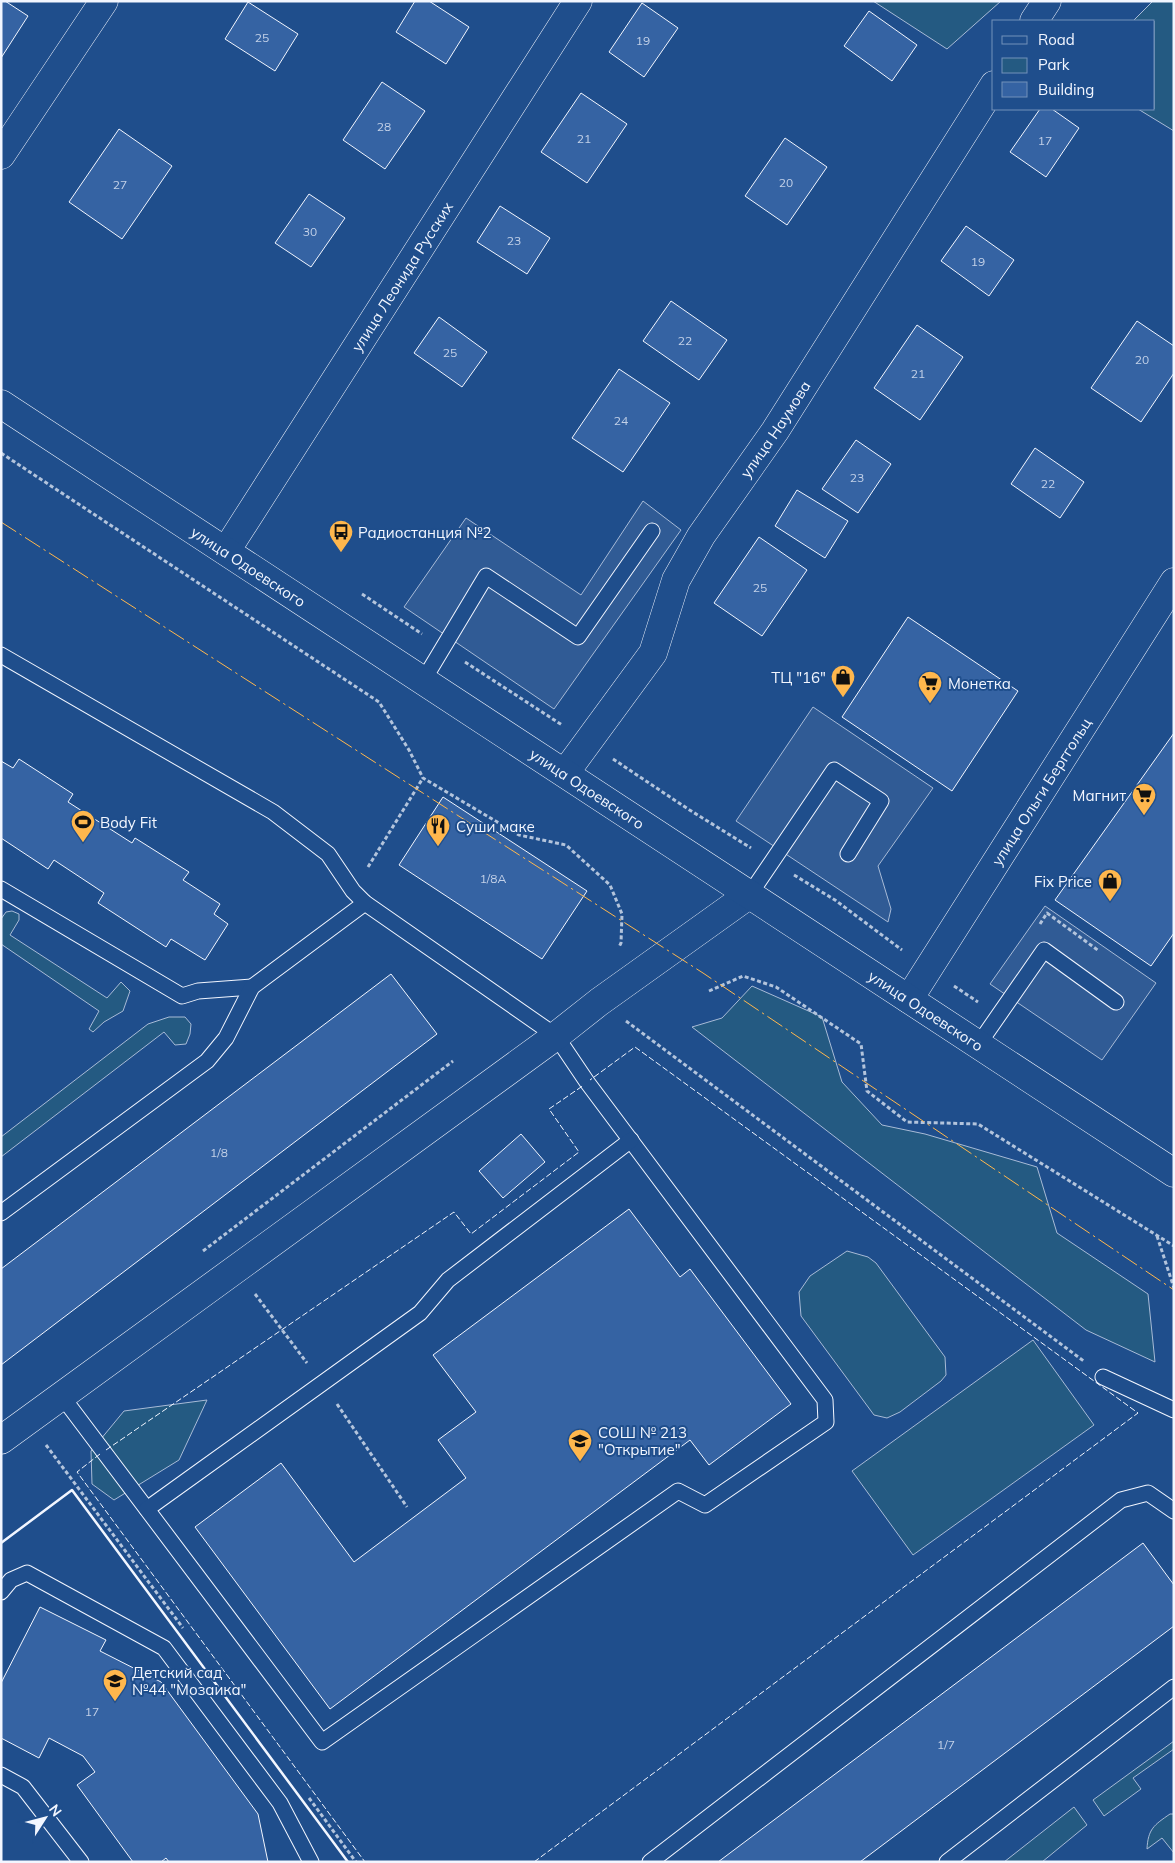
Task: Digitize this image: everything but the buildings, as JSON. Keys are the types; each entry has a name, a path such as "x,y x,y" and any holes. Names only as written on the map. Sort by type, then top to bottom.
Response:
{"street":[{"path":"1,154 104,1"},
{"name":"улица Леонида Русских","path":"226,551 578,1"},
{"path":"1035,20 1047,1"},
{"name":"улица Наумова","path":"565,774 652,653 676,580 701,536 775,432 992,88"},
{"name":"улица Одоевского","path":"1,404 1174,1173"},
{"name":"улица Ольги Берггольц","path":"909,1000 1174,582"},
{"path":"1,1440 556,1036 599,1002 750,894"}],"lane":[{"path":"422,681 486,576 578,637 652,531"},
{"path":"1,655 273,812 328,854 353,891 365,903 556,1036 587,1082 825,1400 826,1422 705,1505 678,1491 322,1742 61,1396"},
{"path":"750,894 834,770 882,801 848,854"},
{"path":"1,888 182,996 198,991 252,987"},
{"path":"1,1213 207,1061 226,1038 252,987 365,903"},
{"path":"978,1045 1044,950 1116,1002"},
{"path":"147,1509 420,1313 448,1280 631,1140"},
{"path":"1103,1377 1174,1410"},
{"path":"650,1862 1121,1500 1148,1493 1174,1511"},
{"path":"1,1592 11,1580 27,1573 164,1648 280,1804 311,1862"},
{"path":"946,1862 1174,1687"},
{"path":"1,1775 23,1788 80,1862"}],"path":[{"path":"1,452 379,702 409,750 423,778 519,835 566,845 610,885 622,914 621,944 616,952"},
{"path":"362,594 688,809 835,900 929,969 982,1005"},
{"path":"353,891 423,778"},
{"path":"1036,928 1047,913 1099,951"},
{"path":"709,991 743,976 776,987 861,1044 867,1091 907,1122 978,1124 1174,1246"},
{"path":"599,1002 1103,1377"},
{"path":"200,1253 453,1061"},
{"path":"1157,1235 1174,1288"}],"green space":[{"path":"873,1 1001,1 947,49"},
{"path":"1153,1 1174,1 1174,131 1140,110 1155,110 1155,20 1134,20"},
{"path":"12,911 19,914 19,920 10,935 107,998 121,982 130,991 123,1011 104,1022 93,1032 89,1029 99,1011 1,944 1,919 6,912"},
{"path":"752,986 822,1017 842,1082 882,1125 925,1134 1037,1167 1057,1233 1148,1294 1155,1362 1086,1330 692,1027 722,1018"},
{"path":"169,1017 185,1017 191,1024 186,1044 175,1045 164,1032 1,1157 1,1137 148,1024"},
{"path":"847,1251 868,1257 876,1263 945,1357 946,1375 941,1381 900,1412 887,1418 874,1415 801,1316 799,1292 810,1276"},
{"path":"1033,1340 1094,1425 913,1555 852,1471"},
{"path":"207,1400 179,1460 114,1500 92,1484 91,1451 124,1411"},
{"path":"1174,1741 1174,1749 1133,1778 1141,1789 1104,1816 1093,1800"},
{"path":"1074,1807 1087,1825 1042,1862 1004,1862"},
{"path":"1170,1814 1174,1814 1174,1853 1162,1838 1147,1849 1150,1832"}],"shaded area":[{"path":"643,501 681,530 554,709 404,607 466,518 581,595"},
{"path":"813,707 933,788 878,866 891,909 888,922 736,821"},
{"path":"1045,906 1156,983 1102,1060 990,984"}],"fence":[{"path":"534,1862 1138,1413 635,1047 590,1080"},
{"path":"106,1450 454,1212 471,1234 579,1152 549,1109 584,1085"},
{"path":"100,1454 77,1472 365,1862"}],"wall":[{"path":"1,1543 72,1490 348,1862"}],"power":[{"path":"1,522 703,973 1174,1290"}],"place":[{"name":"Радиостанция №2","path":"341,553"},
{"name":"ТЦ \"16\"","path":"843,698"},
{"name":"Монетка","path":"930,704"},
{"name":"Магнит","path":"1144,816"},
{"name":"Body Fit","path":"83,843"},
{"name":"Суши маке","path":"438,847"},
{"name":"Fix Price","path":"1110,902"},
{"name":"СОШ № 213 \"Открытие\"","path":"580,1462"},
{"name":"Детский сад №44 \"Мозаика\"","path":"115,1702"}]}
